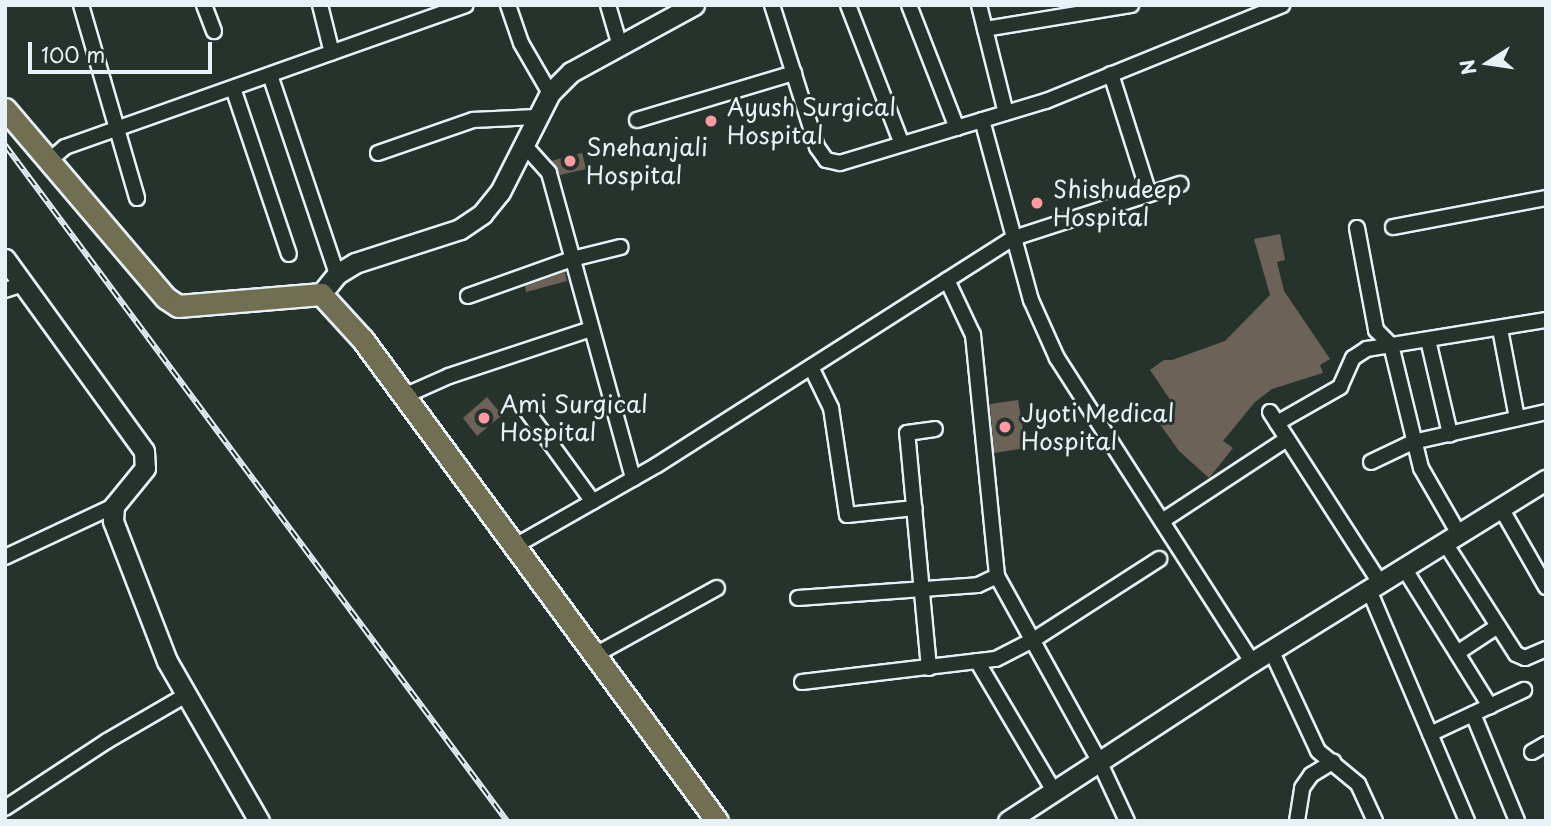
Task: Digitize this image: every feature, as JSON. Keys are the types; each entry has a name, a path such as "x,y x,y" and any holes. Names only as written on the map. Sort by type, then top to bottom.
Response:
{"main road":[{"path":"7,110 166,298 178,306 321,294 363,340 717,821"}],"street":[{"path":"81,5 137,198"},
{"path":"204,5 214,32"},
{"path":"320,5 332,53"},
{"path":"50,160 65,147 466,5"},
{"path":"509,5 521,43 550,93"},
{"path":"608,5 620,46"},
{"path":"321,294 337,274 355,263 460,229 482,214 500,192 550,93 571,72 694,5"},
{"path":"772,5 817,147 826,160 840,163 1045,101 1282,5"},
{"path":"848,5 902,144"},
{"path":"909,5 957,128"},
{"path":"979,5 1006,113"},
{"path":"985,29 1131,5"},
{"path":"637,120 794,73"},
{"path":"1111,74 1149,194"},
{"path":"270,75 337,274"},
{"path":"233,89 289,254"},
{"path":"378,153 472,120 537,117"},
{"path":"982,120 1031,300 1057,358 1252,662"},
{"path":"525,146 549,173 633,479"},
{"path":"515,546 633,479 1014,237 1180,184"},
{"path":"1393,227 1546,198"},
{"path":"1357,229 1377,330 1391,345 1413,443 1452,539 1498,626 1520,657 1532,657 1546,649"},
{"path":"468,296 572,259 621,247"},
{"path":"5,259 14,287 144,451 145,468 114,506 5,557"},
{"path":"947,280 973,335 997,576 1100,761 1127,821"},
{"path":"1466,821 1374,587 1273,417 1340,387 1353,358 1367,349 1546,320"},
{"path":"404,396 449,376 592,329"},
{"path":"1500,329 1517,418"},
{"path":"1428,340 1450,434"},
{"path":"811,367 831,408 848,515 915,508"},
{"path":"527,411 593,502"},
{"path":"1371,462 1413,443 1546,412"},
{"path":"929,668 908,433 935,429"},
{"path":"1162,521 1287,439"},
{"path":"1008,821 1252,662 1546,480"},
{"path":"114,506 113,521 167,662 259,821"},
{"path":"1502,508 1546,587"},
{"path":"802,682 996,659 1033,640 1159,559"},
{"path":"1404,568 1490,706"},
{"path":"798,598 978,585 997,576"},
{"path":"595,655 717,588"},
{"path":"1457,653 1498,626"},
{"path":"1271,650 1318,751 1358,784 1375,821"},
{"path":"977,661 1054,791"},
{"path":"1430,734 1524,690"},
{"path":"5,808 107,741 186,695"},
{"path":"1473,713 1517,821"},
{"path":"1532,752 1546,744"},
{"path":"1297,821 1302,788 1311,775 1333,762"}],"building":[{"path":"582,153 586,169 560,175 551,161"},
{"path":"1280,234 1285,260 1277,262 1284,291 1330,359 1320,365 1323,373 1272,389 1255,402 1223,441 1233,448 1209,478 1179,451 1155,417 1173,404 1150,370 1164,360 1172,360 1225,341 1270,295 1254,239"},
{"path":"565,272 567,281 526,292 525,286"},
{"path":"487,397 502,415 477,436 463,418"},
{"path":"1018,400 1026,448 994,453 990,404"}],"railway":[{"path":"5,145 507,821"}],"place":[{"name":"Ayush Surgical Hospital","path":"711,121"},
{"name":"Snehanjali Hospital","path":"570,161"},
{"name":"Shishudeep Hospital","path":"1037,203"},
{"name":"Ami Surgical Hospital","path":"484,418"},
{"name":"Jyoti Medical Hospital","path":"1005,427"}]}
